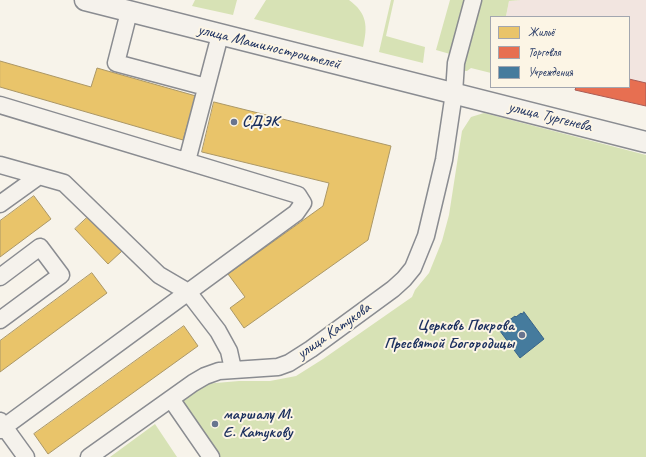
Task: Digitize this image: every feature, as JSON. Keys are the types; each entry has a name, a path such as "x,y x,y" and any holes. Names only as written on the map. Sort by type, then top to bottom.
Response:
{"main road":[{"name":"улица Машиностроителей","path":"85,0 454,93"},
{"name":"улица Тургенева","path":"454,93 646,142"}],"street":[{"name":"улица Катукова","path":"89,457 192,383 205,376 219,371 278,367 288,363 311,349 393,289 404,279 412,268 426,236 444,160 454,93 456,63 473,0"},
{"path":"129,12 116,63 206,87"},
{"path":"187,161 220,34"},
{"path":"0,105 298,195 303,203 296,212 188,292 1,426 26,457"},
{"path":"0,165 64,183 159,276 188,292 218,331 230,351 233,369"},
{"path":"0,204 39,176"},
{"path":"0,277 40,247 61,275 0,320"},
{"path":"171,399 211,457"}],"shaded area":[{"path":"646,0 646,83 630,79 630,16 506,16 509,1"}],"green space":[{"path":"195,0 237,0 233,15 192,6"},
{"path":"266,0 349,0 363,15 365,20 366,26 363,47 254,19"},
{"path":"391,0 394,0 386,36 425,47 423,63 379,52"},
{"path":"450,0 466,0 450,54 436,50"},
{"path":"480,0 521,0 509,1 506,16 490,16 490,73 471,68 467,71 462,71"},
{"path":"484,113 646,155 646,457 219,457 181,400 204,384 239,381 270,381 296,376 412,297 415,290 429,273 442,241 449,215 462,131 471,117"},
{"path":"155,424 177,457 110,457"}],"building: Жильё":[{"path":"0,61 91,87 97,68 196,96 183,140 0,87"},
{"path":"214,102 391,146 368,240 244,328 230,308 245,297 228,274 323,206 329,183 202,152"},
{"path":"34,196 51,219 0,257 0,221"},
{"path":"89,216 122,251 108,264 75,229"},
{"path":"92,273 107,293 0,372 0,341"},
{"path":"184,326 198,346 48,454 34,434"}],"building: Торговля":[{"path":"630,79 646,83 646,106 575,90 576,88 630,88"}],"building: Учреждения":[{"name":"Церковь Покрова Пресвятой Богородицы","path":"524,312 544,339 520,358 500,331 506,325 505,323"}],"place":[{"name":"СДЭК","path":"234,122"},
{"name":"Церковь Покрова Пресвятой Богородицы","path":"522,335"},
{"name":"маршалу М. Е. Катукову","path":"215,424"}]}
